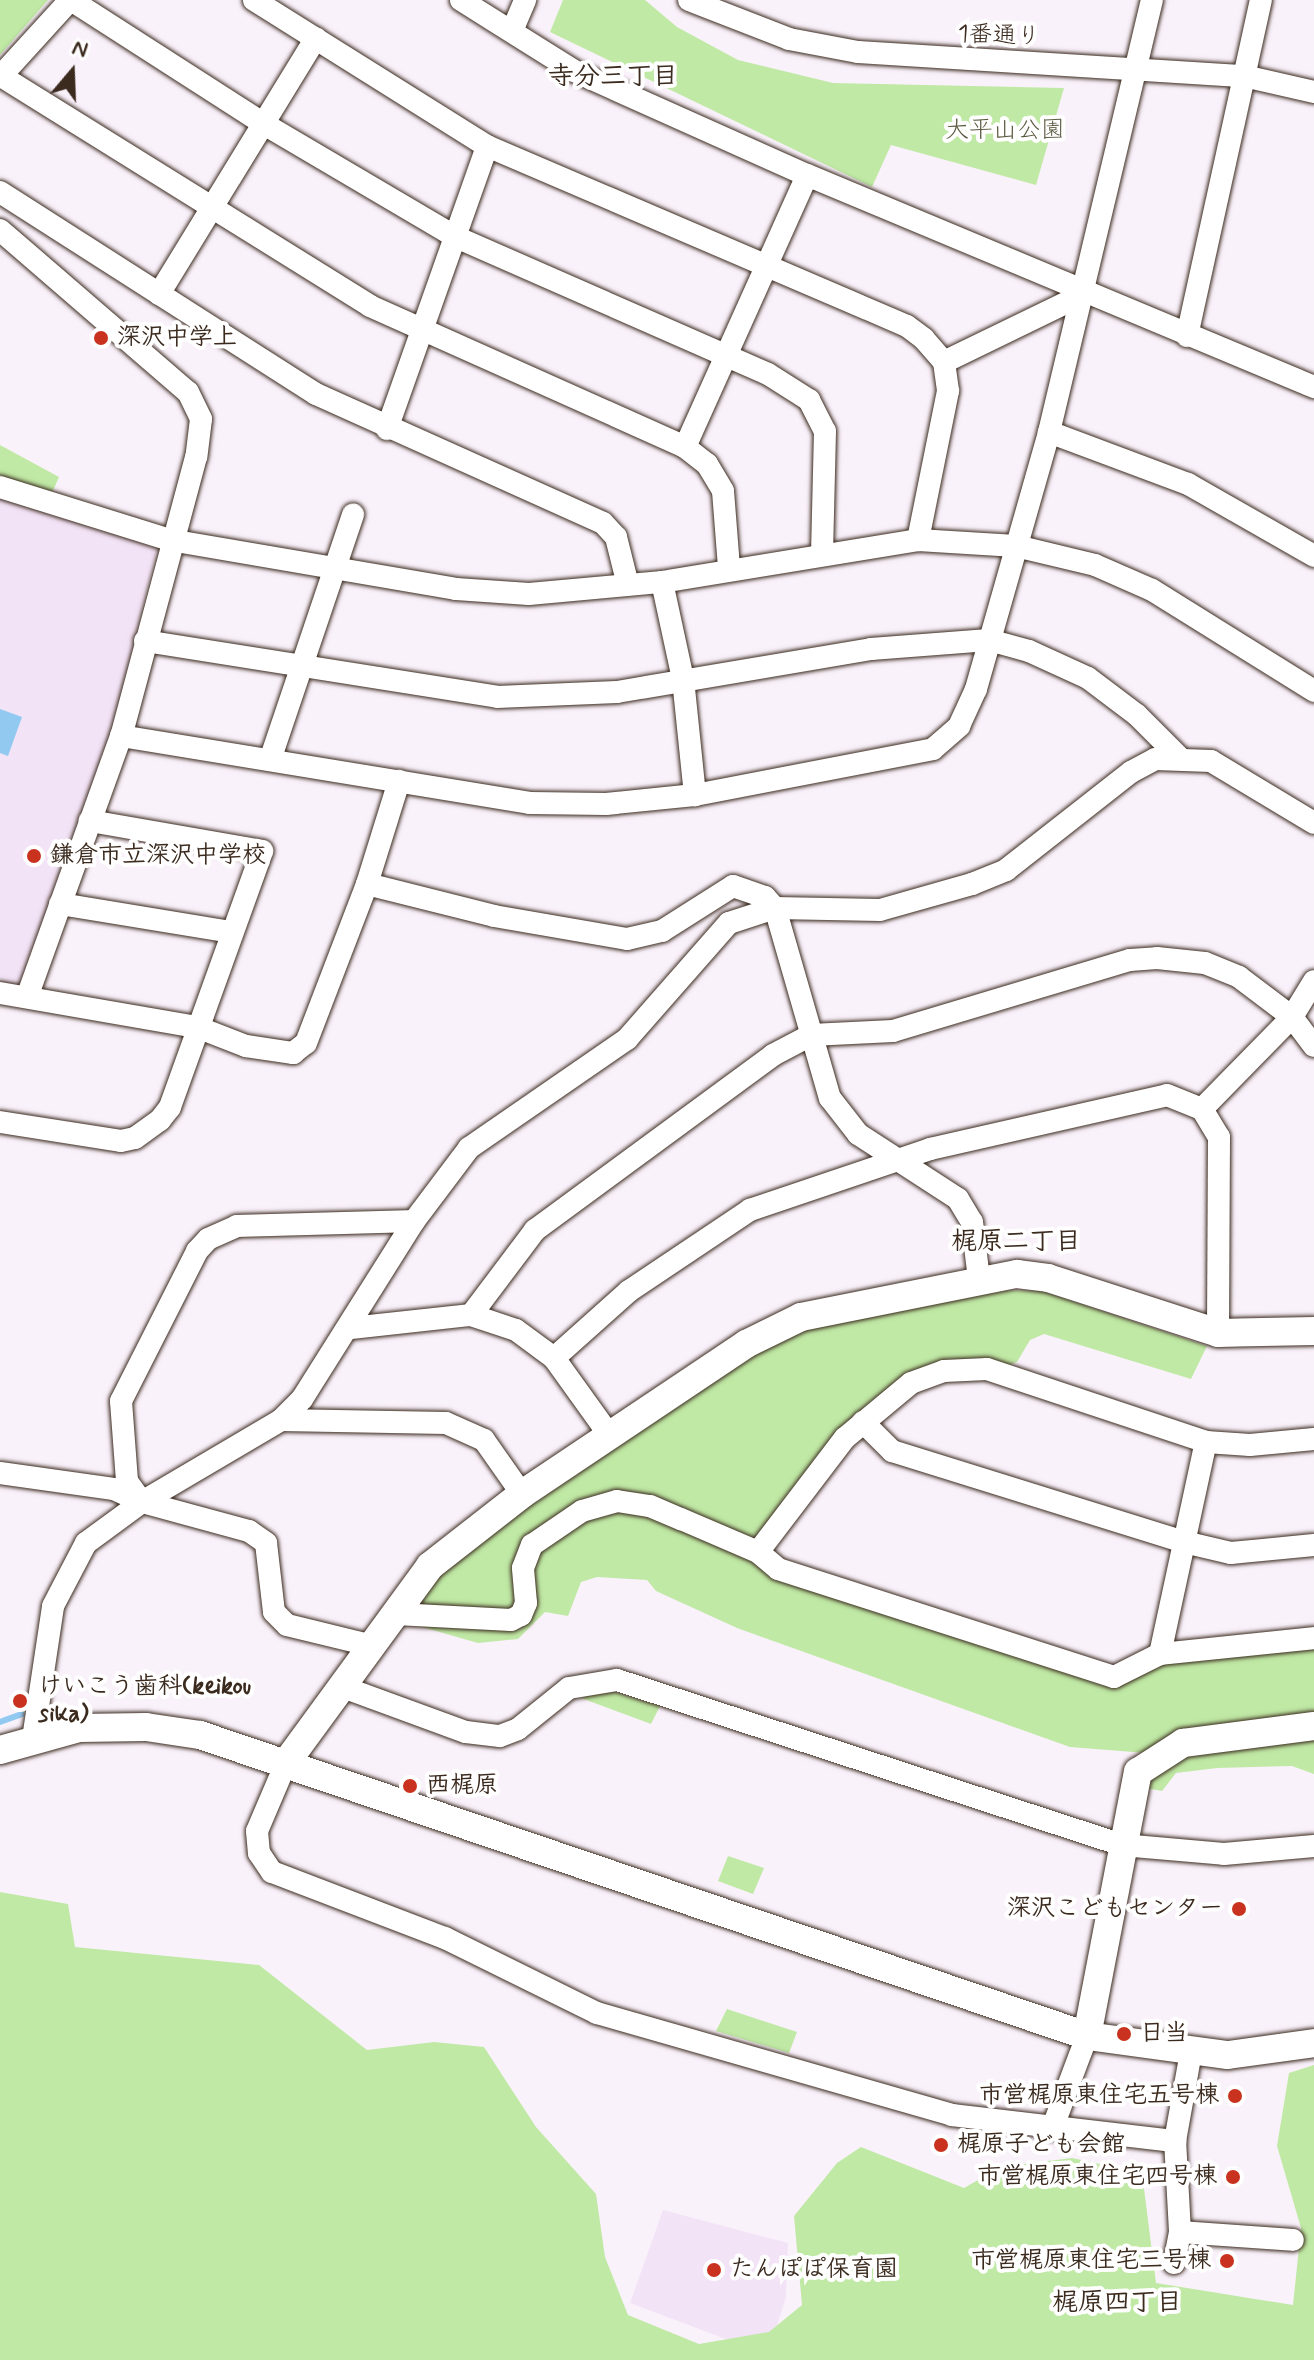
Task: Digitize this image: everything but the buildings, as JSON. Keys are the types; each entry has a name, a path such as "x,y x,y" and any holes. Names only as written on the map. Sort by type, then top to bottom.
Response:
{"street":[{"path":"729,568 723,491 707,464 685,447 422,333 213,209 0,76 70,0 264,124 456,237 768,374 809,400 825,431 822,553"},
{"path":"254,0 487,146 907,326 944,362 944,419 918,540"},
{"path":"461,0 574,71 1084,294 1314,387"},
{"path":"512,31 525,0"},
{"name":"1番通り","path":"689,0 736,10 789,39 858,52 1138,67 1244,76 1314,92"},
{"path":"121,736 271,757 530,803 606,804 695,795 933,749 959,726 989,640 1049,432 1152,0"},
{"path":"1187,336 1261,0"},
{"path":"159,294 316,38"},
{"path":"387,429 487,146"},
{"path":"685,447 807,175"},
{"path":"0,192 316,394 387,429 603,523 616,537 628,585"},
{"path":"0,230 188,392 196,407 200,437 170,540 121,736 27,997"},
{"path":"944,362 1084,294"},
{"path":"1049,432 1188,484 1314,556"},
{"path":"0,487 170,540 456,589 529,594 662,582 729,568 918,540 1016,546 1095,565 1152,590 1314,691"},
{"path":"271,757 353,515"},
{"path":"662,582 683,679 695,795"},
{"path":"145,641 497,697 617,692 871,649 989,640 1029,651 1088,678 1137,715 1178,756"},
{"path":"33,1739 49,1630 63,1582 86,1543 142,1502 281,1420 302,1399 351,1328 414,1221 469,1148 627,1039 729,923 775,908 880,910 972,884 1006,870 1131,772 1155,759 1178,756 1211,761 1314,823"},
{"path":"0,993 197,1027 282,1054 300,1049 367,884 399,781"},
{"path":"0,1122 108,1140 135,1138 170,1107 262,851 90,821"},
{"path":"367,884 494,916 627,939 662,931 733,886 754,890 775,908 830,1098 858,1134 958,1199 972,1222 979,1279"},
{"path":"60,904 231,932"},
{"path":"471,1315 535,1230 773,1055 811,1035 893,1031 1130,960 1157,958 1205,963 1239,977 1292,1017 1314,1046"},
{"path":"1202,1109 1292,1017 1314,981"},
{"path":"554,1358 629,1291 750,1210 895,1160 1167,1095 1202,1109 1219,1137 1218,1333"},
{"path":"142,1502 127,1481 121,1401 197,1251 208,1239 237,1226 414,1221"},
{"path":"1175,2141 952,2115 597,2013 445,1938 280,1877 265,1863 256,1841 286,1763 369,1645 396,1614 430,1566 522,1494 746,1344 801,1317 979,1279 1017,1274 1048,1278 1218,1333 1314,1331"},
{"path":"351,1328 471,1315 516,1330 554,1358 610,1436"},
{"path":"758,1552 821,1463 863,1422 924,1376 987,1369 1206,1442 1250,1445 1314,1439"},
{"path":"281,1420 446,1423 484,1440 522,1494"},
{"path":"863,1422 892,1451 1184,1542 1231,1553 1314,1545"},
{"path":"1160,1654 1206,1442"},
{"path":"0,1473 114,1489 142,1502 249,1531 266,1543 274,1612 287,1625 369,1645"},
{"path":"396,1614 511,1620 521,1615 526,1603 523,1568 532,1545 582,1511 617,1501 650,1506 758,1552 778,1569 1114,1677 1160,1654 1314,1638"},
{"path":"340,1686 482,1736 518,1729 569,1688 617,1680 1122,1845 1224,1854 1314,1846"},
{"path":"1052,2129 1087,2036 1138,1772 1183,1743 1314,1726"},
{"path":"0,1750 79,1728 146,1727 200,1735 1087,2036 1191,2052 1272,2052 1314,2043"},
{"path":"1174,2263 1180,2232 1175,2141 1191,2052"},
{"path":"1180,2232 1293,2240"}],"shaded area":[{"name":"鎌倉市立深沢中学校","path":"0,497 157,548 112,731 21,987 0,987"},
{"name":"たんぽぽ保育園","path":"663,2210 788,2243 786,2297 768,2355 630,2303"}],"green space":[{"path":"0,0 48,0 0,55"},
{"name":"大平山公園","path":"563,0 645,0 677,27 738,60 833,83 1064,88 1036,185 891,145 872,187 550,32"},
{"path":"0,445 59,477 52,493 0,477"},
{"path":"998,1290 1042,1291 1207,1346 1191,1379 1044,1334 1030,1340 1017,1362 1004,1367 969,1361 835,1436 758,1536 745,1539 631,1495 543,1527 514,1609 442,1613 414,1603 451,1561 756,1350 797,1331"},
{"path":"638,1510 1107,1682 1170,1659 1314,1646 1314,1718 1146,1753 1070,1747 737,1628 656,1591 647,1580 597,1577 581,1582 568,1616 545,1612 518,1639 478,1643 415,1625 509,1628 531,1558 571,1528 607,1511"},
{"path":"608,1690 660,1706 651,1724 581,1698"},
{"path":"1314,1738 1314,1774 1292,1766 1217,1768 1176,1773 1162,1791 1146,1788 1159,1770 1181,1755"},
{"path":"728,1856 764,1868 753,1894 718,1881"},
{"path":"0,1892 68,1904 75,1947 259,1965 367,2050 434,2042 484,2047 536,2127 596,2194 605,2257 628,2315 699,2344 769,2332 802,2305 794,2216 837,2163 861,2147 964,2188 1001,2167 1072,2158 1142,2173 1156,2283 1293,2305 1301,2228 1277,2146 1289,2073 1314,2065 1314,2360 0,2360"},
{"path":"727,2009 797,2032 789,2053 716,2031"}],"water":[{"path":"0,709 22,717 8,756 0,753"}],"waterway":[{"path":"0,1722 22,1714"}],"place":[{"name":"深沢中学上","path":"101,338"},
{"name":"鎌倉市立深沢中学校","path":"34,856"},
{"name":"けいこう歯科(keikou sika)","path":"20,1701"},
{"name":"西梶原","path":"410,1786"},
{"name":"深沢こどもセンター","path":"1239,1909"},
{"name":"日当","path":"1124,2034"},
{"name":"市営梶原東住宅五号棟","path":"1235,2096"},
{"name":"梶原子ども会館","path":"941,2145"},
{"name":"市営梶原東住宅四号棟","path":"1233,2177"},
{"name":"市営梶原東住宅三号棟","path":"1227,2261"},
{"name":"たんぽぽ保育園","path":"714,2270"}],"district":[{"name":"寺分三丁目","path":"613,78"},
{"name":"梶原二丁目","path":"1016,1243"},
{"name":"梶原四丁目","path":"1117,2304"}]}
